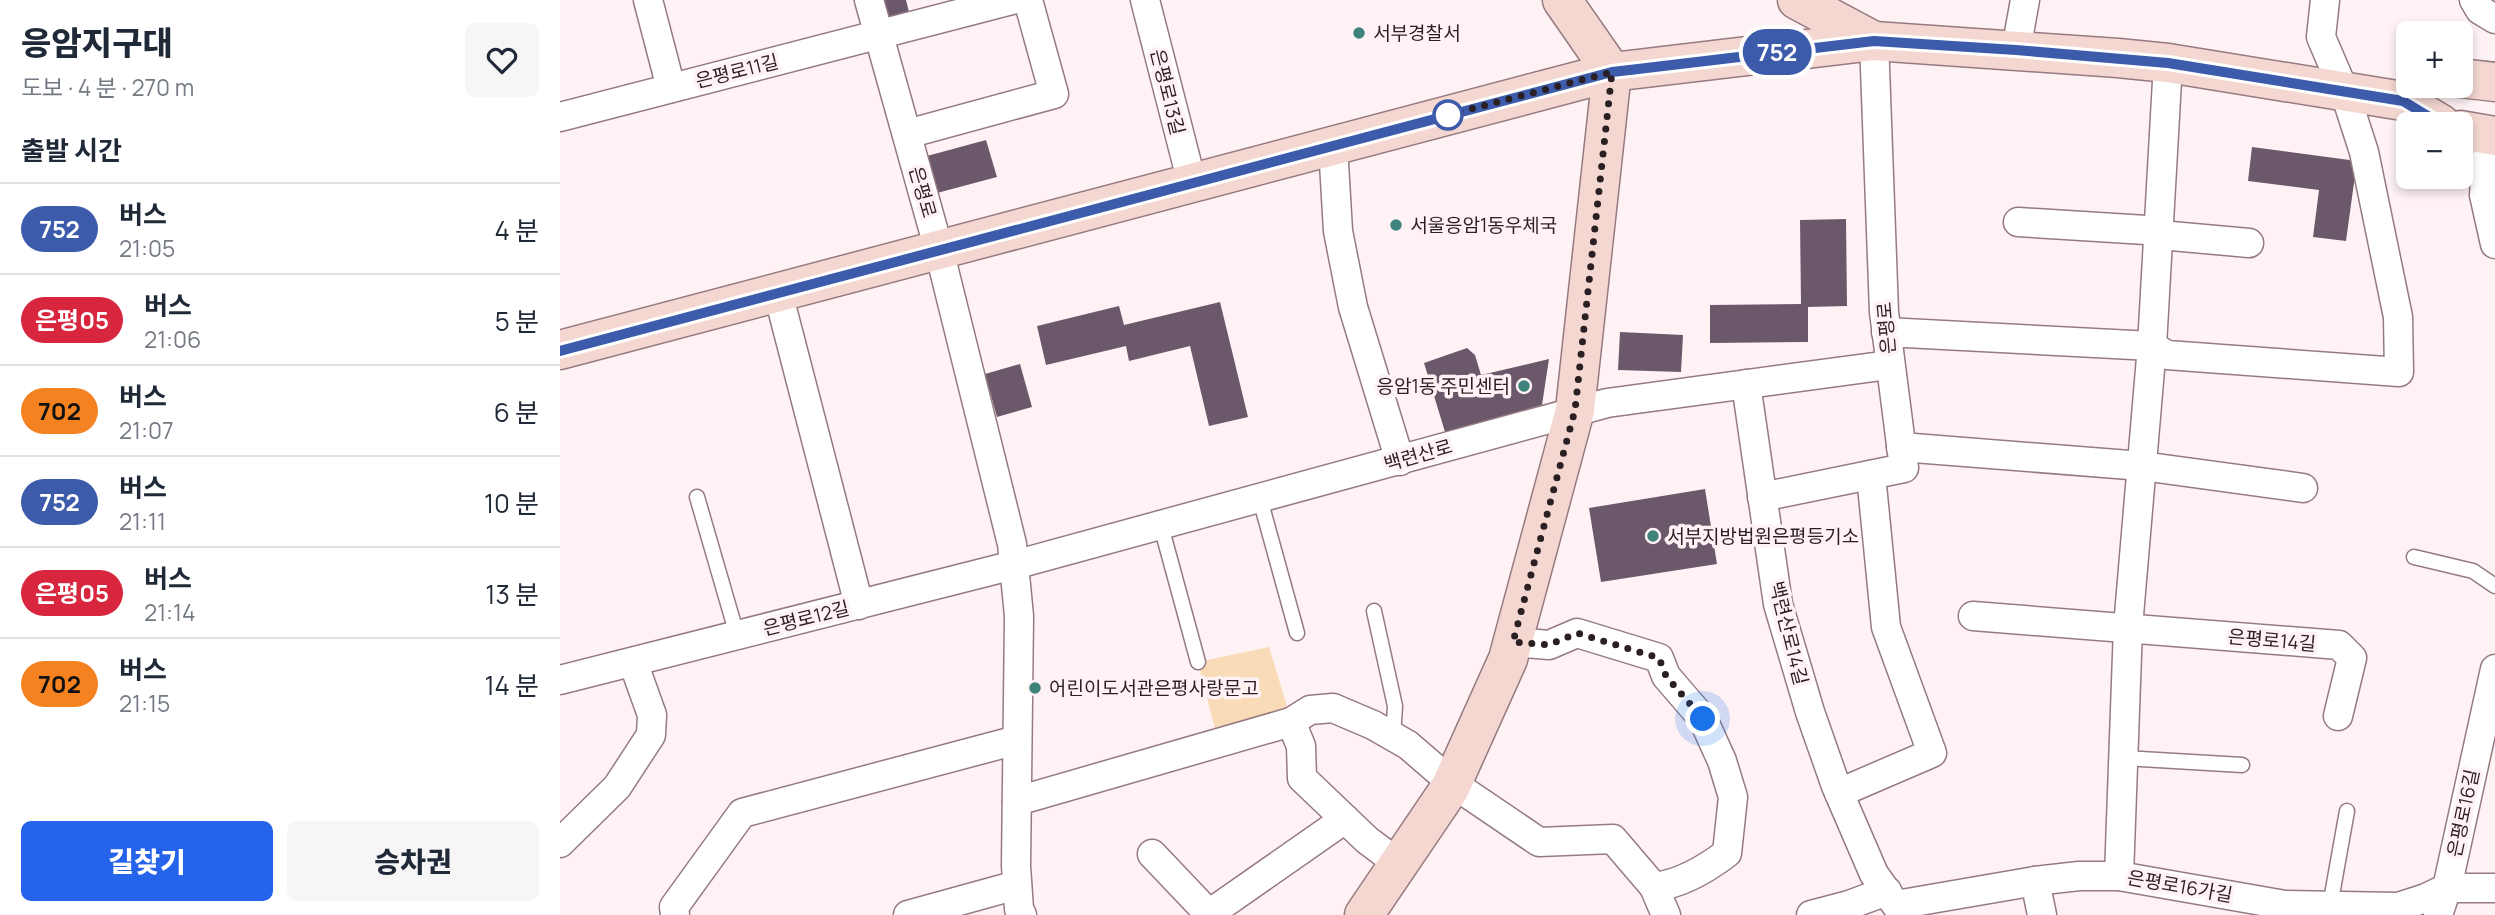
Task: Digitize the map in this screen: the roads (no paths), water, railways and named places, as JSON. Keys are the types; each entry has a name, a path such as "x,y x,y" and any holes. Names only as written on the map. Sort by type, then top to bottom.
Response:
{"main road":[{"path":"1364,915 1452,783 1508,659 1575,410 1612,72 1562,0"},
{"path":"1797,0 1874,41"},
{"path":"560,351 1612,72 1874,41 2168,63 2345,93 2396,93"},
{"path":"2473,79 2495,82"},
{"path":"2421,98 2432,112"}],"street":[{"path":"648,0 671,88"},
{"path":"869,0 879,34 1012,0"},
{"path":"907,134 1054,94 1028,0"},
{"name":"은평로13길","path":"1144,0 1192,183"},
{"path":"2016,50 2025,0"},
{"path":"1886,332 2152,346 2167,355 2399,372 2398,317 2364,152 2345,93 2321,37 2325,0"},
{"path":"2474,0 2480,10 2495,19"},
{"name":"은평로11길","path":"560,117 879,34"},
{"name":"은평로","path":"879,34 939,250"},
{"name":"은평로","path":"1874,41 1886,332 1901,447"},
{"path":"2119,876 2128,627 2160,235 2168,63"},
{"path":"2483,134 2487,155 2484,195 2495,244"},
{"path":"1334,146 1338,231 1353,307 1400,461"},
{"path":"2018,222 2146,230 2160,235 2249,243"},
{"path":"939,250 1012,544 1019,616 1017,885 1022,915"},
{"path":"778,293 859,605"},
{"name":"백련산로","path":"1161,526 1575,410 1607,403 1889,365"},
{"name":"백련산로14길","path":"1746,384 1778,604 1810,712 1839,793 1874,874 1887,891"},
{"path":"1762,497 1904,468 1901,447 2142,466 2303,488"},
{"path":"1839,793 1932,753 1886,627 1871,475"},
{"name":"은평로12길","path":"737,635 1161,526"},
{"name":"은평로14길","path":"1973,616 2339,645 2351,658 2338,716"},
{"path":"1513,642 1549,645 1577,633 1659,658 1666,676 1703,719 1722,761 1733,797 1727,853 1713,864 1670,885 1654,887"},
{"path":"560,680 737,635"},
{"path":"560,843 617,787 651,735 652,715 633,662"},
{"name":"은평로16길","path":"2438,915 2447,888 2495,669"},
{"path":"1017,801 1291,722 1310,710 1334,708 1373,725 1408,745 1452,783 1539,842 1613,839 1654,887 1666,915"},
{"path":"1291,722 1301,746 1302,778 1367,840 1399,864"},
{"path":"675,915 674,907 742,813 1017,740"},
{"path":"1153,854 1210,915 1345,819"},
{"name":"은평로16가길","path":"2035,881 2079,876 2119,876 2285,905 2330,906 2398,907 2447,888"},
{"path":"1811,915 1887,891 1896,905 2035,881 2042,915"},
{"path":"908,915 1017,885"},
{"path":"2447,888 2495,888"}],"lane":[{"name":"은평로12길","path":"697,497 737,635"},
{"path":"1260,499 1297,633"},
{"path":"1161,526 1198,662"},
{"path":"2414,556 2473,571 2495,586"},
{"path":"1374,611 1395,706 1393,737"},
{"path":"2124,758 2242,765"},
{"path":"2330,906 2347,811"}],"place":[{"name":"서부경찰서","path":"1359,33"},
{"name":"서울응암1동우체국","path":"1396,225"},
{"name":"응암1동 주민센터","path":"1524,386"},
{"name":"서부지방법원은평등기소","path":"1653,536"},
{"name":"어린이도서관은평사랑문고","path":"1035,688"}]}
